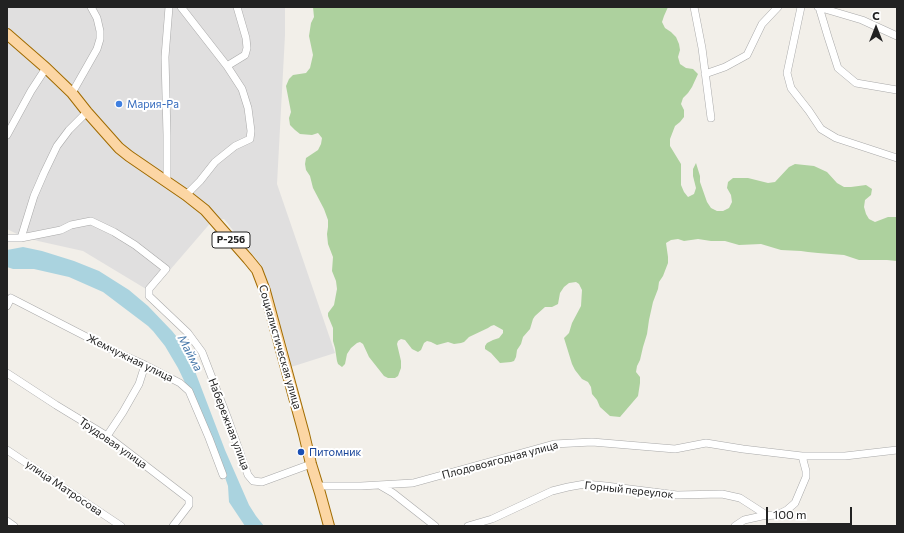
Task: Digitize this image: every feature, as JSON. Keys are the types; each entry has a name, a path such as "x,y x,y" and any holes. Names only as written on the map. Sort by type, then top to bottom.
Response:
{"main road":[{"name":"Социалистическая улица","path":"7,34 72,93 124,152 205,210 257,270 262,282 304,434 310,464 318,486 329,526"}],"street":[{"path":"72,93 97,49 100,38 97,18 90,7"},
{"path":"227,66 245,55 247,48 238,7"},
{"path":"694,7 702,48 711,118"},
{"path":"705,74 725,67 747,55 762,24 778,7"},
{"path":"801,7 787,72 791,88 821,129 836,138 897,158"},
{"path":"819,7 862,20 897,36"},
{"path":"819,7 838,68 856,83 897,90"},
{"path":"167,183 165,56 169,10 182,8 208,40 242,89 248,108 251,131 250,139 235,146 215,162 200,181 186,195"},
{"path":"7,135 31,91 46,68"},
{"path":"22,238 34,196 57,146 69,130 88,112"},
{"name":"Набережная улица","path":"7,238 22,238 61,230 75,224 91,220 114,232 140,249 166,269 149,288 149,296 188,333 202,352 248,475 254,481 262,482 310,464"},
{"name":"Жемчужная улица","path":"7,306 11,298 180,383 189,391 209,438 222,474"},
{"path":"107,436 123,412 138,384 145,365"},
{"name":"Трудовая улица","path":"7,374 107,436 189,499 189,505 173,526"},
{"name":"Плодовоягодная улица","path":"318,486 380,486 413,483 554,444 592,442 675,449 706,443 802,456 845,456 897,450"},
{"name":"улица Матросова","path":"7,450 121,526"},
{"path":"735,526 744,520 777,515 787,510 795,503 806,477 802,456"},
{"name":"Горный переулок","path":"468,526 492,519 552,491 568,486 585,484 677,495 722,494 740,498 768,516"},
{"path":"380,486 393,493 435,526"},
{"path":"424,518 425,526"},
{"path":"7,521 14,526"}],"shaded area":[{"path":"7,7 285,7 285,35 277,184 335,353 291,367 288,350 261,265 224,219 213,220 151,292 83,251 38,241 7,229"}],"green space":[{"path":"313,7 668,7 662,22 665,28 676,37 679,44 680,50 678,57 680,64 686,68 693,69 698,74 692,87 683,98 681,104 684,110 684,117 675,126 670,139 670,146 681,164 681,185 688,197 694,194 696,188 693,169 696,163 700,176 700,182 707,202 711,208 717,211 723,211 729,208 732,202 731,195 727,188 728,182 733,178 748,178 768,183 775,182 789,167 795,164 814,166 827,172 837,183 844,187 866,185 872,189 871,195 865,200 864,207 869,219 875,222 888,217 897,217 897,261 859,260 844,255 781,250 761,244 739,245 725,241 698,239 684,241 678,239 671,240 666,243 668,263 659,282 653,302 647,334 637,366 636,372 640,377 638,396 620,417 610,416 600,407 592,394 591,387 588,382 582,379 572,364 564,338 569,333 572,323 581,306 582,290 576,282 569,283 564,287 560,293 558,304 552,307 545,307 535,316 530,329 523,337 514,361 500,363 485,349 487,343 499,338 503,333 503,330 494,325 469,337 461,343 454,344 448,342 437,345 427,341 418,352 412,349 405,340 401,339 397,344 401,368 398,376 395,378 388,378 384,376 369,357 363,344 360,342 351,348 347,354 345,364 342,367 337,361 333,341 333,328 328,316 328,313 334,305 337,289 332,271 333,257 328,244 328,220 313,188 305,164 306,158 318,150 322,138 318,133 312,135 300,134 290,125 289,118 291,112 286,86 289,79 293,75 306,73 310,68 313,55 309,36 311,23 314,17"}],"water":[{"path":"23,247 74,261 99,271 129,290 148,306 172,331 181,342 193,366 225,450 249,505 264,526 245,526 229,502 228,486 211,437 178,368 165,346 153,331 103,292 69,277 34,269 13,269 7,267 7,250"}],"place":[{"name":"Мария-Ра","path":"119,104"},
{"name":"Питомник","path":"301,452"}],"water label":[{"name":"Майма","path":"190,353"}]}
